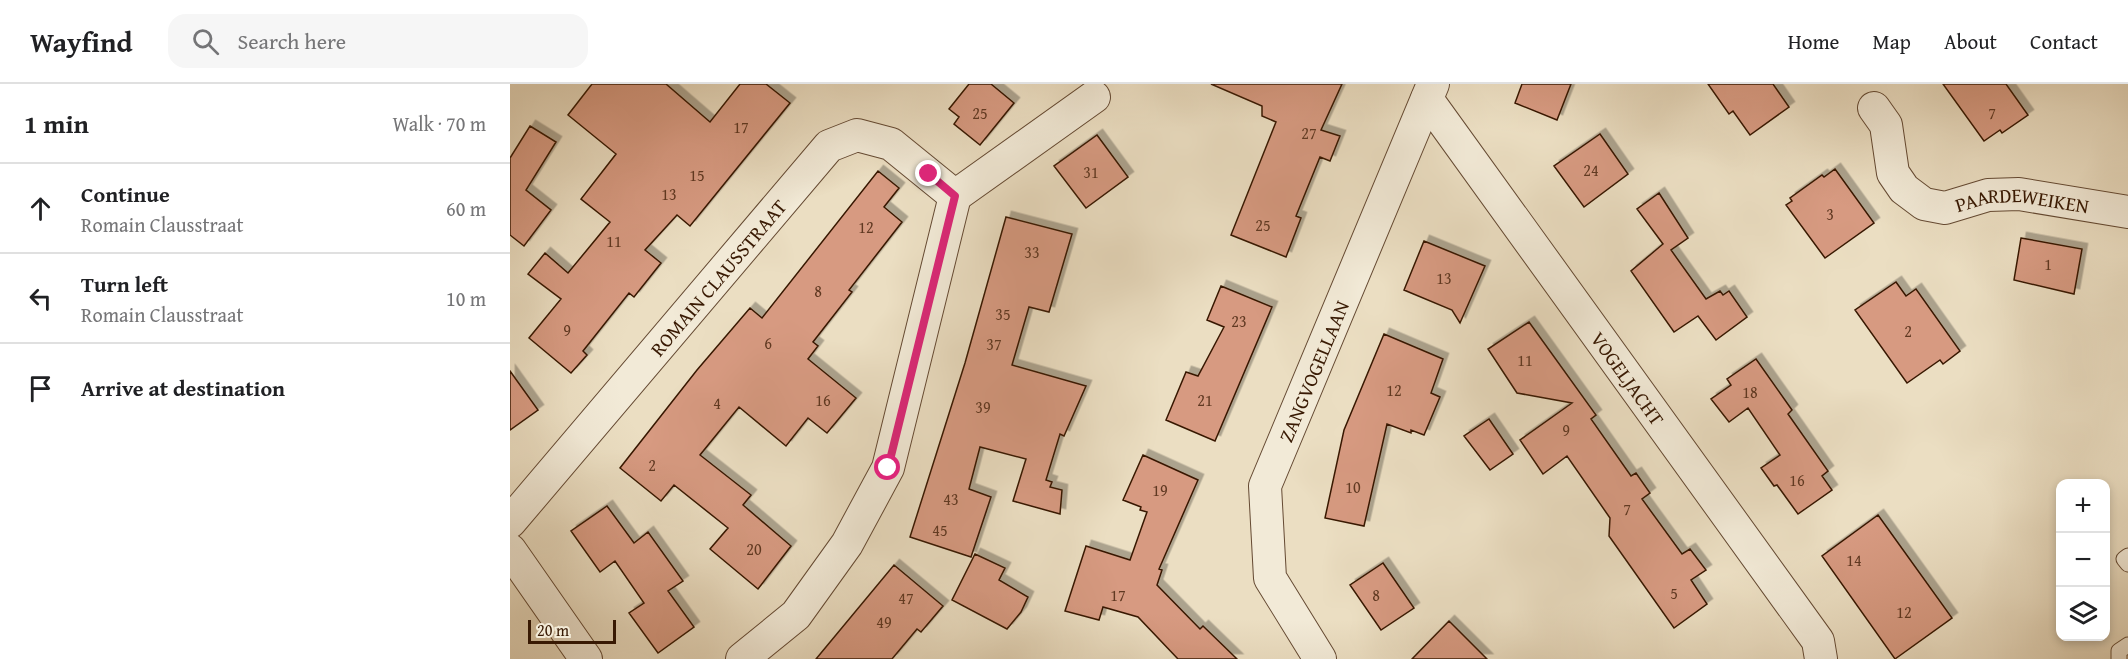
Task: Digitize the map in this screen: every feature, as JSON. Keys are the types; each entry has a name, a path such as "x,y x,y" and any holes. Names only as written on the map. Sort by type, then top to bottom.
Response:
{"street":[{"name":"ZANGVOGELLAAN","path":"1320,659 1270,578 1265,486 1430,92"},
{"name":"VOGELJACHT","path":"1430,92 1818,641 1821,659"},
{"path":"742,659 796,615 847,544 888,468 955,196 1094,97"},
{"name":"PAARDEWEIKEN","path":"1874,108 1887,125 1893,173 1904,189 1924,204 1945,208 1988,195 2019,194 2128,212"},
{"name":"ROMAIN CLAUSSTRAAT","path":"510,522 829,146 857,135 891,144 955,196"},
{"path":"510,550 586,659"}],"lane":[{"path":"2128,556 2124,559 2128,564"},
{"path":"2119,659 2120,651 2128,645"}],"building":[{"path":"592,84 666,84 710,122 740,84 766,84 790,103 690,226 677,215 645,250 661,263 634,297 629,293 583,351 587,355 571,373 529,338 561,299 528,274 545,253 568,273 610,222 581,199 616,154 568,115"},
{"path":"969,84 991,84 1014,103 980,145 954,124 959,117 949,109"},
{"path":"1211,84 1342,84 1321,130 1340,136 1330,161 1320,157 1296,216 1301,218 1286,257 1231,235 1276,122 1262,116 1262,106"},
{"path":"1522,84 1571,84 1557,120 1515,103"},
{"path":"1708,84 1773,84 1789,107 1750,135 1733,111 1729,114"},
{"path":"1943,84 2006,84 2028,115 2002,133 2000,130 1984,141"},
{"path":"530,126 556,142 526,190 551,210 524,246 510,235 510,158"},
{"path":"1600,134 1628,174 1584,207 1554,166"},
{"path":"1097,135 1128,177 1086,208 1054,166"},
{"path":"1835,169 1874,223 1825,258 1786,205 1792,201 1790,198 1822,175 1824,177"},
{"path":"878,171 899,188 884,207 902,222 849,290 852,292 813,342 818,346 808,359 856,398 827,433 808,418 786,446 739,407 700,455 751,495 743,505 791,546 758,589 710,549 728,528 674,485 661,501 620,468 697,370 750,308 762,318"},
{"path":"1659,193 1688,238 1671,250 1706,299 1720,291 1723,295 1729,291 1747,317 1716,340 1698,316 1674,332 1631,271 1663,244 1637,209"},
{"path":"1006,217 1072,234 1049,312 1029,307 1012,365 1086,386 1064,436 1060,434 1046,480 1052,482 1050,487 1062,490 1060,514 1013,501 1026,459 980,447 969,489 991,497 971,557 910,537 965,363"},
{"path":"2021,238 2082,249 2074,294 2014,280"},
{"path":"1424,241 1485,266 1460,323 1452,310 1404,290"},
{"path":"1896,282 1906,296 1916,289 1960,351 1943,364 1940,360 1907,383 1855,310"},
{"path":"1221,286 1272,307 1215,441 1166,420 1186,372 1198,376 1224,327 1207,320"},
{"path":"1529,322 1596,415 1591,419 1631,476 1636,473 1650,493 1642,499 1682,554 1690,549 1706,570 1691,580 1707,604 1674,628 1609,536 1610,518 1567,456 1543,474 1520,440 1572,403 1517,393 1488,349"},
{"path":"1384,334 1443,359 1431,393 1440,397 1424,435 1387,424 1364,526 1325,518 1344,430"},
{"path":"1756,359 1792,410 1788,414 1828,471 1822,476 1832,490 1798,514 1777,485 1774,486 1761,468 1780,455 1748,408 1729,422 1711,399 1731,385 1727,379"},
{"path":"510,371 538,410 510,430"},
{"path":"1489,419 1513,454 1490,470 1464,436"},
{"path":"1143,455 1198,480 1159,569 1162,570 1157,585 1200,629 1203,626 1237,659 1178,659 1138,617 1103,607 1099,620 1065,611 1086,546 1130,560 1147,512 1123,500"},
{"path":"607,506 634,543 648,532 683,581 668,591 694,627 658,653 629,613 644,603 615,561 600,572 571,531"},
{"path":"1878,515 1952,618 1895,659 1822,556"},
{"path":"975,554 1005,568 999,580 1028,597 1021,612 1007,629 952,600"},
{"path":"1383,563 1414,608 1381,630 1350,585"},
{"path":"894,565 943,606 921,632 917,629 892,659 816,659"},
{"path":"1449,621 1487,659 1412,659"}],"route":[{"path":"888,468 955,196 929,174"}]}
